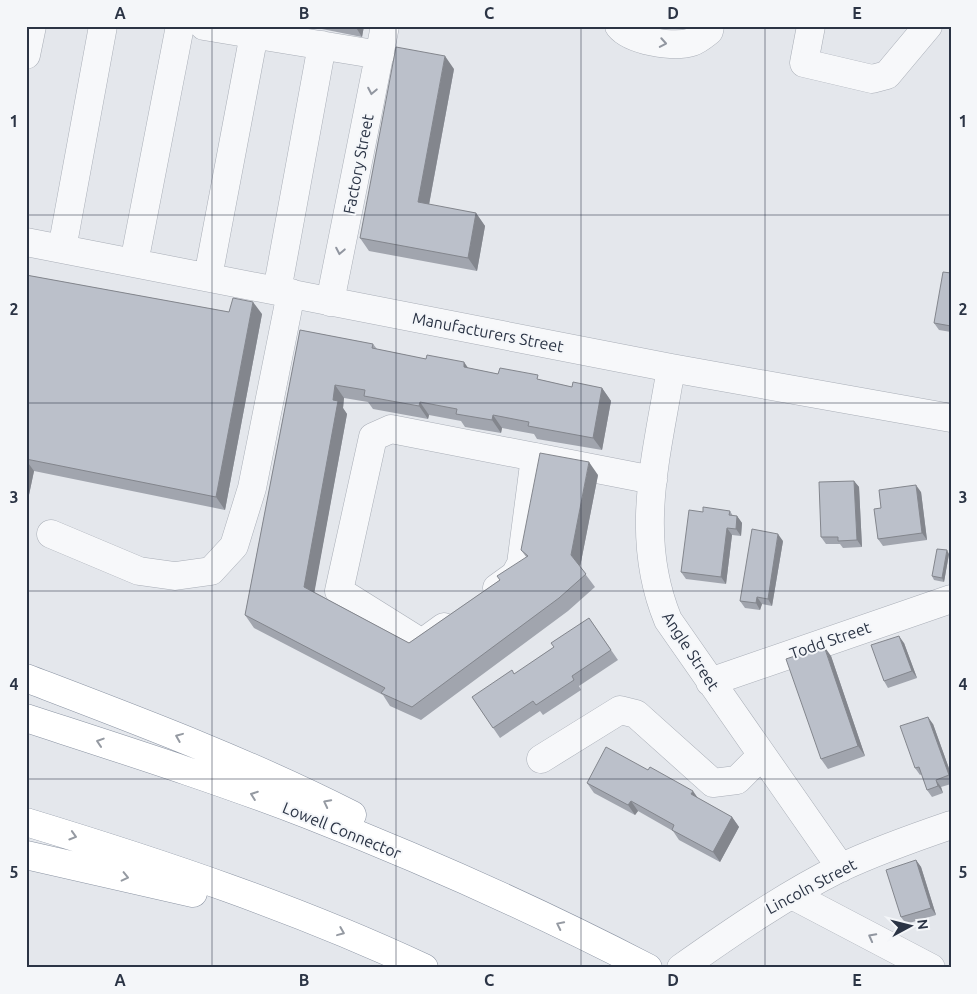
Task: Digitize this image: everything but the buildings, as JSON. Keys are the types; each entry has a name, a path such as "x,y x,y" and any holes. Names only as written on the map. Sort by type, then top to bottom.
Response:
{"highway":[{"path":"26,678 180,737 294,786 372,825 460,879"},
{"name":"Lowell Connector","path":"26,718 226,784 385,846 460,879 648,968"},
{"path":"26,822 173,870 313,921 424,968"},
{"path":"26,855 313,921"}],"street":[{"path":"26,55 32,26"},
{"path":"62,249 103,26"},
{"path":"134,263 180,26"},
{"path":"204,26 380,55"},
{"name":"Factory Street","path":"330,302 385,26"},
{"path":"619,26 623,32 642,39 675,45 694,42 709,31 710,26"},
{"path":"811,26 804,63 872,79 887,75 928,26"},
{"path":"208,277 254,34"},
{"path":"51,534 139,571 175,576 211,571 234,546 252,488 322,46"},
{"name":"Manufacturers Street","path":"26,242 671,368 951,418"},
{"name":"Angle Street","path":"671,368 649,509 649,544 653,577 668,620 841,868"},
{"path":"535,457 521,564 515,575 422,643 338,591 373,437 391,429 535,457 653,480"},
{"name":"Todd Street","path":"710,682 951,599"},
{"path":"541,759 620,710 636,714 714,783 737,780 762,755"},
{"name":"Lincoln Street","path":"681,968 746,922 841,868 874,853 951,825"},
{"path":"792,895 931,968"}]}
